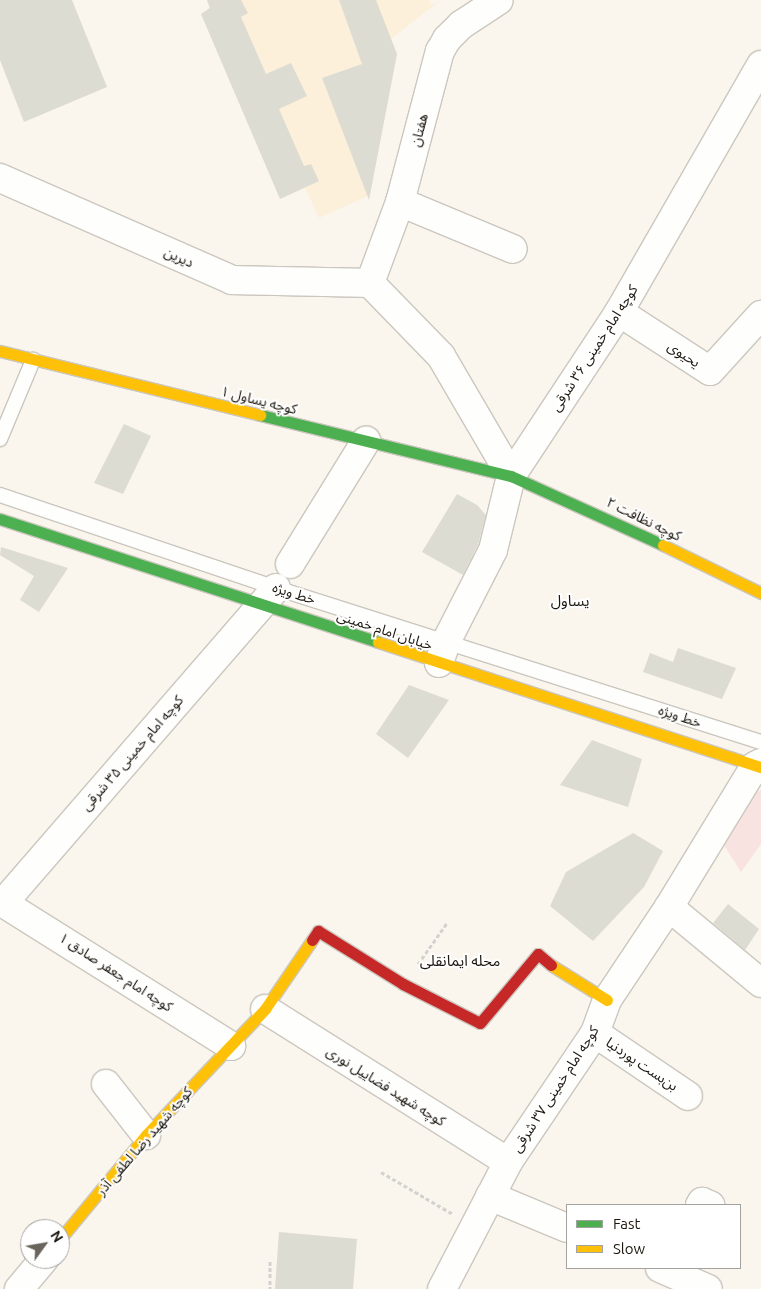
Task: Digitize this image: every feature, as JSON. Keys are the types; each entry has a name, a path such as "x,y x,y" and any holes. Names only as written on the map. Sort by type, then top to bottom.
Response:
{"street":[{"name":"هفتان","path":"370,283 400,202 440,51 447,38 461,25 499,0"},
{"name":"کوچه امام خمینی ۳۶ شرقی","path":"443,651 493,550 512,476 619,312 761,65"},
{"name":"دیرین","path":"0,178 232,280 370,283"},
{"path":"400,202 513,249"},
{"path":"370,283 441,356 512,476"},
{"name":"یحیوی","path":"619,312 710,371 761,315"},
{"name":"کوچه یساول ۱","path":"0,351 512,476"},
{"path":"290,564 366,441"},
{"name":"کوچه نظافت ۲","path":"512,476 614,520 761,593"},
{"name":"خیابان امام خمینی","path":"0,519 268,597 443,651 760,760"},
{"name":"کوچه امام خمینی ۳۵ شرقی","path":"2,901 268,597"},
{"name":"کوچه امام خمینی ۳۷ شرقی","path":"442,1289 508,1162 594,1033 607,1000 670,907 760,760"},
{"name":"کوچه امام جعفر صادق ۱","path":"2,901 231,1046"},
{"path":"670,907 761,983"},
{"name":"کوچه شهید رضا لطفی آذر","path":"70,1227 146,1135 265,1009 318,931 403,984"},
{"path":"403,984 480,1023 538,954 556,969 607,1000"},
{"name":"کوچه شهید فضاییل نوری","path":"265,1009 508,1162"},
{"name":"بن‌بست پوردنیا","path":"594,1033 688,1096"},
{"path":"106,1084 146,1135"},
{"path":"490,1196 566,1228"},
{"path":"19,1289 36,1269"},
{"path":"666,1269 708,1289"}],"lane":[{"path":"0,440 33,360"},
{"name":"خط ویژه","path":"0,495 268,597 443,651 760,760"}],"path":[{"path":"403,984 447,924"},
{"path":"381,1172 475,1227"},
{"path":"270,1261 270,1289"}],"shaded area":[{"path":"207,0 429,0 432,5 441,0 391,39 397,54 370,195 319,218 305,188 280,199 201,14 209,8"},
{"path":"761,790 761,844 741,872 722,842 750,795"}],"building":[{"path":"0,0 72,0 107,87 24,122 0,60"},
{"path":"207,0 241,0 248,13 241,17 266,74 291,63 307,96 279,109 304,166 311,164 319,181 280,199 201,14 210,8"},
{"path":"339,0 376,0 397,54 369,200 322,78 362,64"},
{"path":"124,424 151,436 123,494 94,483"},
{"path":"457,494 477,505 486,515 478,545 463,575 422,552"},
{"path":"1,547 68,568 39,612 20,600 34,576 0,555"},
{"path":"678,648 736,668 722,699 643,672 650,653 673,662"},
{"path":"409,685 449,700 408,758 376,734"},
{"path":"592,740 642,759 628,807 560,785"},
{"path":"633,833 663,851 644,887 593,941 550,906 566,872"},
{"path":"728,904 759,929 745,950 713,923"},
{"path":"279,1232 357,1239 353,1289 275,1289"}],"traffic: fast":[{"path":"260,415 511,476 663,545"},
{"path":"0,519 378,642"}],"traffic: slow":[{"path":"0,351 260,415"},
{"path":"663,545 761,593"},
{"path":"378,642 761,767"},
{"path":"70,1227 146,1135 265,1009 312,940"},
{"path":"551,965 607,1000"}],"traffic: jam":[{"path":"312,940 318,931 403,984 480,1023 538,954 551,965"}],"district":[{"name":"یساول","path":"570,601"},
{"name":"محله ایمانقلی","path":"460,961"}]}
